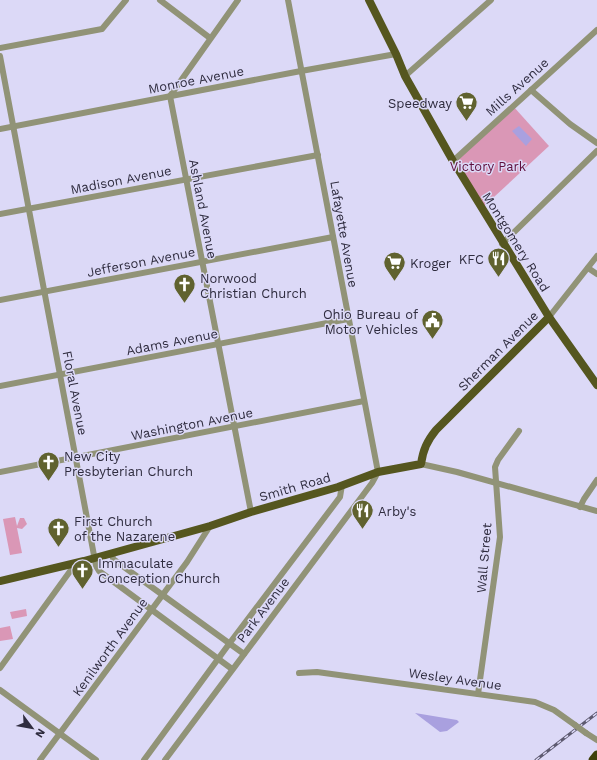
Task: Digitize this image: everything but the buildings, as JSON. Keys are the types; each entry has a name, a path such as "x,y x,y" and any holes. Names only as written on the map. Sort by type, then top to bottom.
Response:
{"highway":[{"path":"593,760 597,754"}],"main road":[{"name":"Montgomery Road","path":"369,0 396,54 405,76 502,244 549,317 597,385"},
{"name":"Sherman Avenue","path":"421,464 422,453 428,439 549,317"},
{"name":"Smith Road","path":"0,581 76,563 210,526 251,512 342,485 378,472 421,464"}],"street":[{"path":"0,48 102,29 126,0"},
{"path":"160,0 210,38"},
{"path":"170,96 238,0"},
{"name":"Lafayette Avenue","path":"288,0 378,472"},
{"path":"405,76 491,0"},
{"name":"Mills Avenue","path":"453,161 597,30"},
{"name":"Monroe Avenue","path":"0,129 301,70 396,54"},
{"name":"Floral Avenue","path":"0,56 96,566 99,571 152,608 232,669"},
{"path":"531,90 570,124 597,143"},
{"name":"Ashland Avenue","path":"170,96 251,512"},
{"path":"502,244 597,151"},
{"name":"Madison Avenue","path":"0,214 318,155"},
{"name":"Jefferson Avenue","path":"0,300 333,237"},
{"name":"Sherman Avenue","path":"549,317 597,256"},
{"path":"588,268 597,274"},
{"name":"Adams Avenue","path":"0,386 348,319"},
{"name":"Washington Avenue","path":"0,472 364,401"},
{"name":"Wall Street","path":"478,694 500,537 496,467 498,460 519,431"},
{"name":"Smith Road","path":"421,464 456,472 597,511"},
{"name":"Park Avenue","path":"166,760 232,669 372,483 378,472"},
{"path":"580,507 597,480"},
{"name":"Park Avenue","path":"144,760 218,658 340,497 342,485"},
{"name":"Kenilworth Avenue","path":"40,760 187,562 210,526"},
{"path":"112,553 113,559 244,654"},
{"path":"0,668 76,563"},
{"name":"Wesley Avenue","path":"299,673 318,672 535,702 554,710 597,740"},
{"path":"0,690 96,760"}],"green space":[{"name":"Victory Park","path":"513,106 549,146 481,209 453,161"},
{"path":"15,517 17,526 20,518 24,518 27,524 22,529 17,528 22,553 10,555 3,519"},
{"path":"26,609 27,616 12,619 10,612"},
{"path":"10,626 13,639 0,641 0,628"}],"shaded area":[{"path":"519,126 532,139 526,146 512,131"},
{"path":"415,713 457,720 459,722 447,731 440,732"}],"railway":[{"path":"536,760 597,713"}],"place":[{"name":"Speedway","path":"467,122"},
{"name":"KFC","path":"499,278"},
{"name":"Kroger","path":"394,282"},
{"name":"Norwood Christian Church","path":"184,304"},
{"name":"Ohio Bureau of Motor Vehicles","path":"433,340"},
{"name":"New City Presbyterian Church","path":"48,482"},
{"name":"Arby's","path":"363,530"},
{"name":"First Church of the Nazarene","path":"59,548"},
{"name":"Immaculate Conception Church","path":"83,590"}]}
